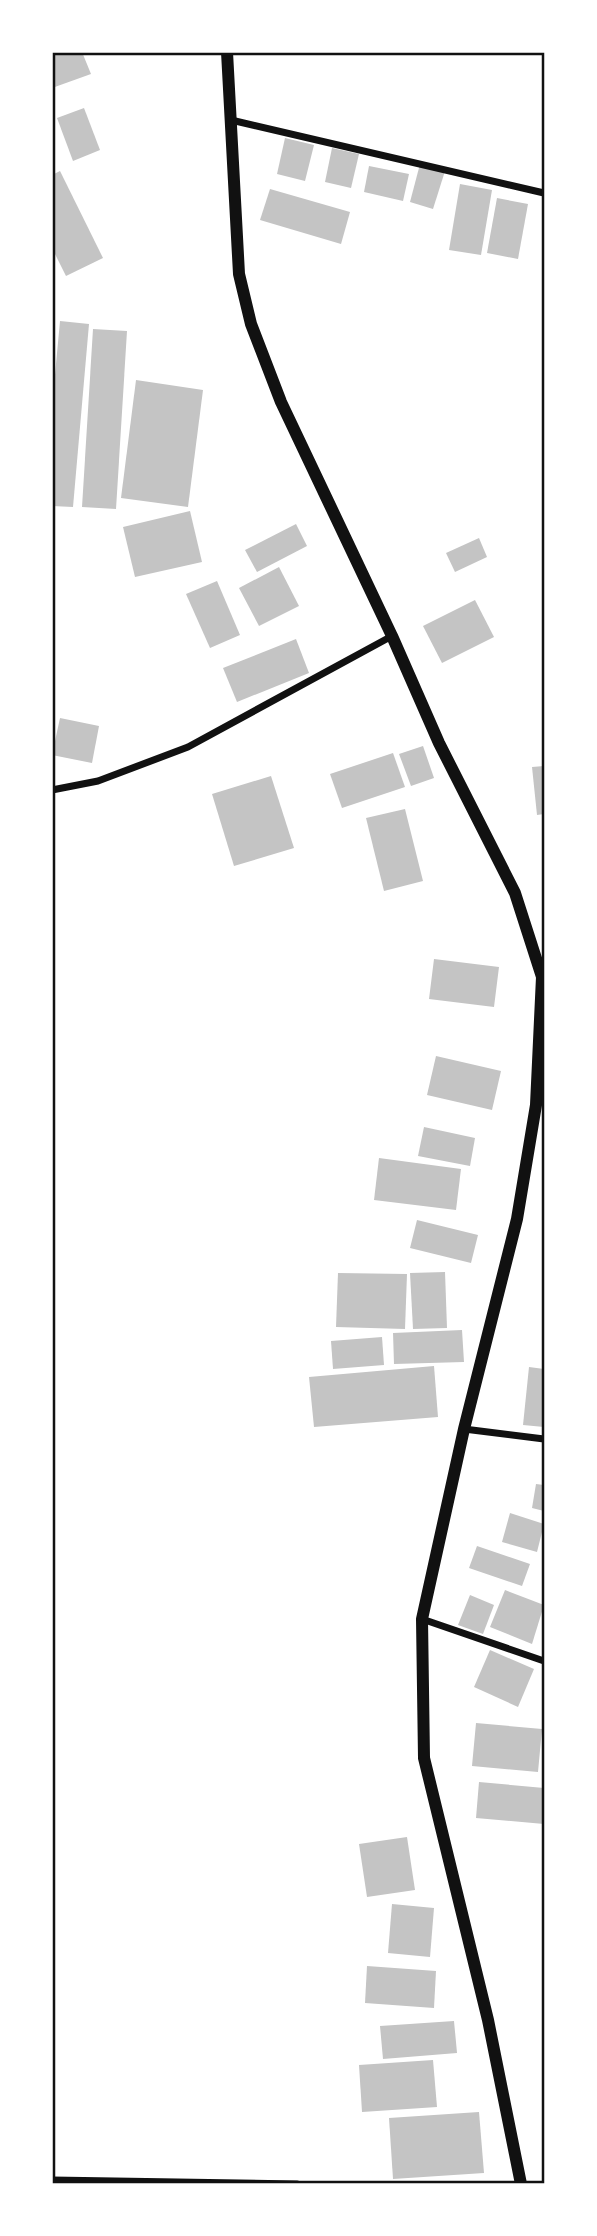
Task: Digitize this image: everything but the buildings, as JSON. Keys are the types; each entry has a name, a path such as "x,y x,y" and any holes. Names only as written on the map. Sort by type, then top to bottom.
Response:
{"street":[{"path":"227,52 239,274 251,324 281,402 392,635 439,743 515,893 543,977 536,1105 517,1219 464,1429 422,1619 424,1758 488,2020 521,2183"},
{"path":"231,120 544,193"},
{"path":"52,790 98,781 188,747 392,635"},
{"path":"464,1429 544,1439"},
{"path":"422,1619 544,1661"},
{"path":"52,2180 297,2183"}]}
